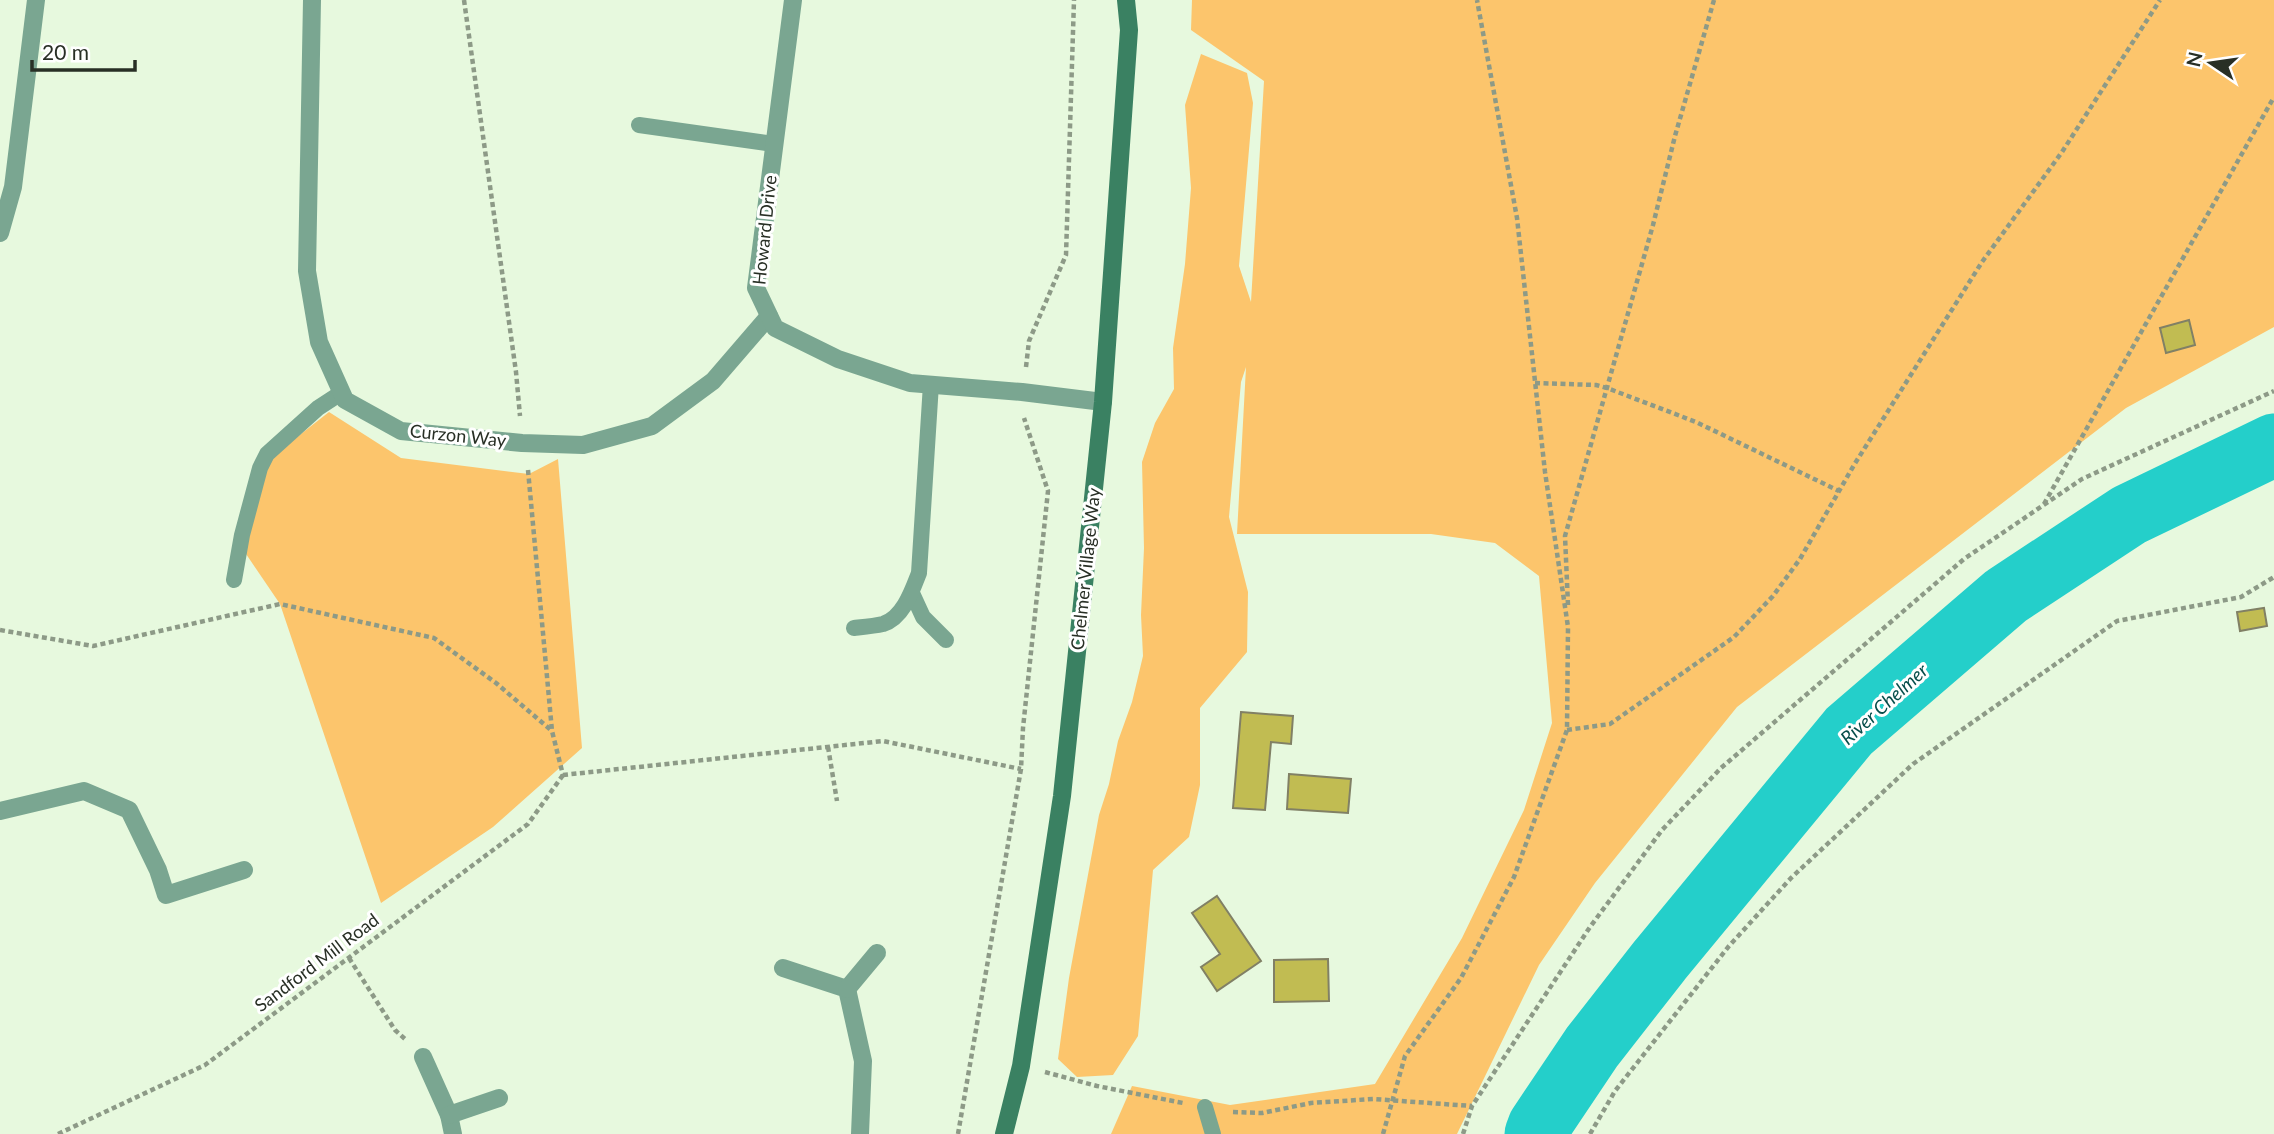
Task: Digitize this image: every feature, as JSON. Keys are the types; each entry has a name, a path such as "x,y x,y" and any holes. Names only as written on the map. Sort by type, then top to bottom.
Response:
{"street":[{"path":"0,233 13,187 36,0"},
{"path":"312,0 307,271 319,342 341,393"},
{"name":"Howard Drive","path":"793,0 756,288 775,328 838,359 910,383 1103,402"},
{"name":"Chelmer Village Way","path":"1004,1134 1021,1066 1062,796 1103,402 1129,30 1126,0"},
{"name":"Curzon Way","path":"341,393 345,400 401,431 522,443 583,445 652,426 713,381 769,316"},
{"path":"0,811 84,791 129,810 158,870 166,895 244,870"},
{"path":"847,989 877,953"},
{"path":"783,968 847,989"},
{"path":"847,989 863,1061 860,1134"},
{"path":"423,1057 449,1115 453,1134"},
{"path":"449,1115 499,1098"}],"lane":[{"path":"639,125 774,144"},
{"path":"854,628 885,624 897,616 912,593 919,573 931,384"},
{"path":"234,580 242,535 260,468 267,454 318,408 341,393"},
{"path":"912,593 923,617 946,640"},
{"path":"1205,1107 1213,1134"}],"path":[{"path":"464,0 516,372 522,443 529,474 552,731 562,775 883,741 1021,769 958,1134"},
{"path":"1477,0 1517,218 1545,472 1569,626"},
{"path":"1383,1134 1405,1056 1461,978 1514,877 1567,730 1569,626 1565,536 1654,225 1675,136 1714,0"},
{"path":"1567,730 1610,724 1734,637 1773,596 1800,559 1839,491 1983,262 2062,152 2160,0"},
{"path":"2043,506 2274,97"},
{"path":"1535,383 1596,385 1607,388 1696,422 1839,491"},
{"path":"1463,1134 1472,1106 1590,927 1662,830 1721,768 1964,559 2082,479 2274,391"},
{"path":"1590,1134 1615,1091 1729,946 1791,878 1913,764 2117,621 2241,597 2274,577"},
{"path":"0,631 93,646 280,604 434,638 496,683 552,731"},
{"path":"828,747 837,801"},
{"name":"Sandford Mill Road","path":"58,1134 205,1065 528,824 562,775"},
{"path":"349,957 395,1030 423,1057"},
{"path":"1021,1066 1097,1086 1224,1111 1262,1112 1311,1103 1373,1099 1472,1106"}],"shaded area":[{"path":"1192,0 2274,0 2274,327 2126,408 1737,707 1595,883 1539,965 1457,1134 1111,1134 1132,1086 1230,1105 1375,1084 1462,938 1524,810 1552,723 1539,576 1495,543 1431,534 1237,534 1246,367 1241,382 1229,517 1248,592 1247,652 1200,708 1200,785 1189,837 1153,870 1138,1036 1113,1075 1077,1077 1058,1059 1069,978 1099,815 1143,656 1142,462 1155,423 1174,389 1173,348 1185,264 1191,188 1185,105 1201,54 1247,73 1253,103 1239,266 1251,302 1264,81 1191,30"},
{"path":"329,412 401,458 529,474 558,459 582,748 493,827 381,903 280,604 242,548 269,459"}],"building":[{"path":"2189,320 2195,345 2166,353 2160,328"},
{"path":"2264,608 2267,626 2240,631 2237,612"},
{"path":"1241,712 1293,716 1291,744 1271,742 1265,810 1233,808"},
{"path":"1289,774 1351,779 1348,813 1287,809"},
{"path":"1217,896 1261,961 1217,991 1201,967 1220,954 1192,913"},
{"path":"1328,959 1329,1001 1274,1002 1274,960"}],"waterway":[{"name":"River Chelmer","path":"1536,1134 1592,1047 1660,960 1849,731 2006,596 2129,515 2274,445"}]}
